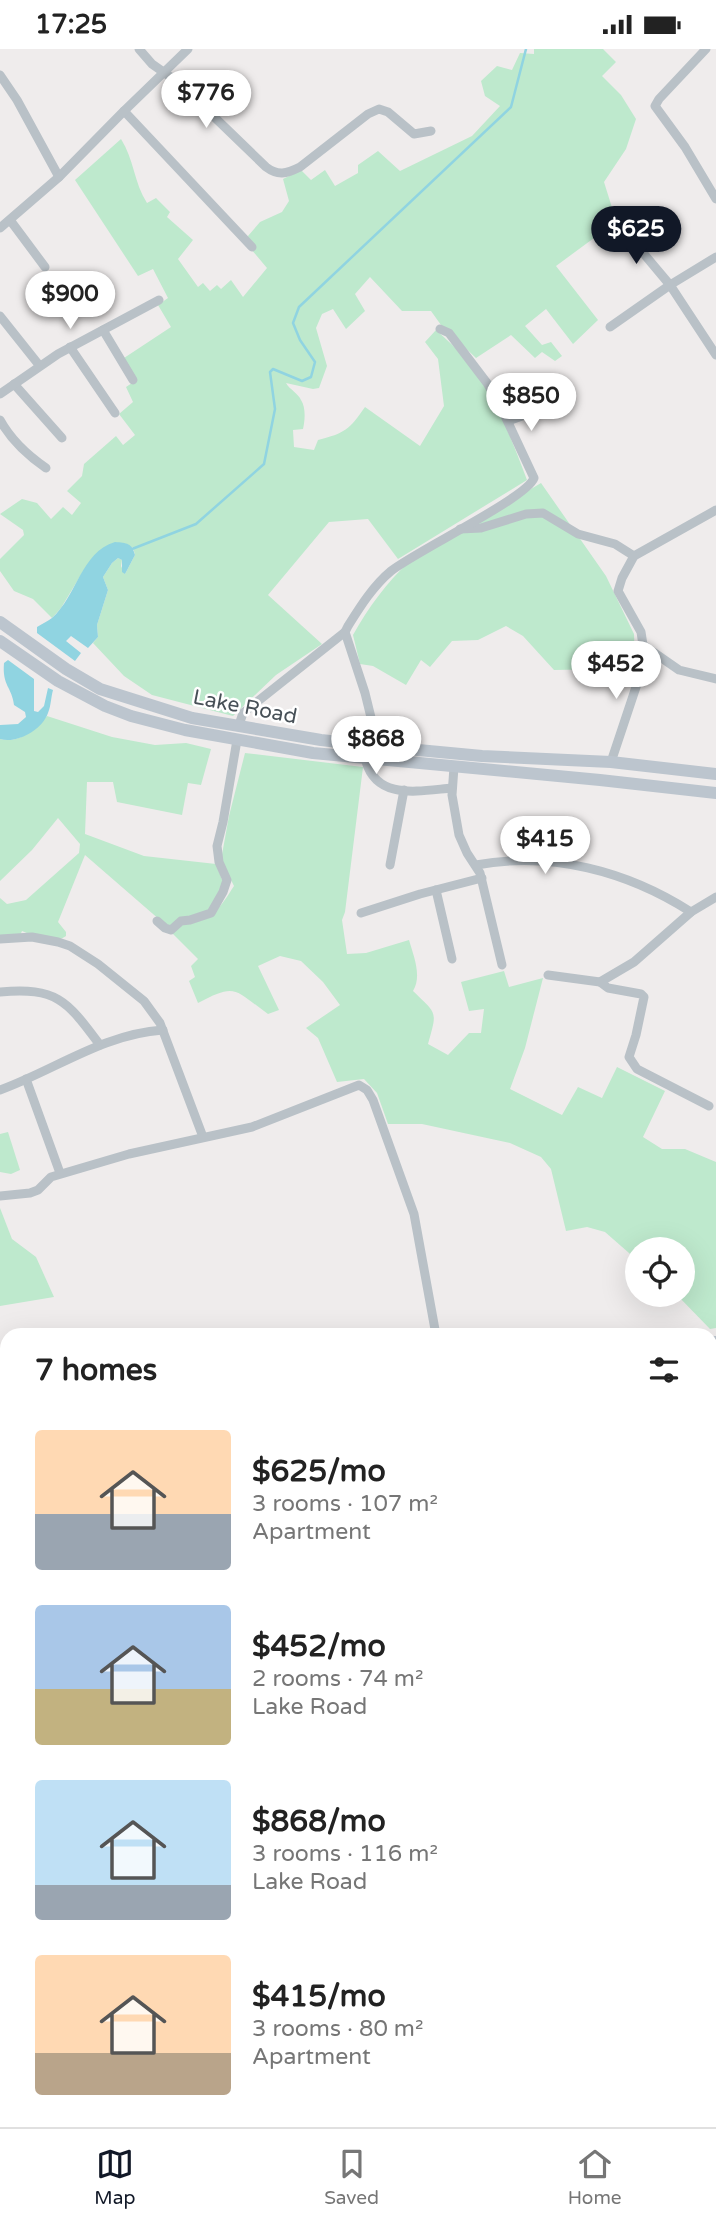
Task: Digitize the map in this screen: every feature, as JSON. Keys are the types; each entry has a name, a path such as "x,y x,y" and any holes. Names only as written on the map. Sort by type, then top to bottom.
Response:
{"main road":[{"name":"Lake Road","path":"0,622 66,669 100,689 192,718 321,740 482,756 611,762 716,774"},
{"name":"Lake Road","path":"0,641 58,681 105,706 131,716 185,730 313,753 600,779 716,793"}],"street":[{"path":"139,49 152,64 179,83 266,167 279,174 299,167 368,114 379,109 388,111 414,134 431,131"},
{"path":"0,227 59,177 188,49"},
{"path":"706,49 655,106 685,147 716,199"},
{"path":"0,75 17,100 59,177"},
{"path":"124,111 252,247"},
{"path":"10,220 46,267"},
{"path":"623,229 670,285 716,355"},
{"path":"610,327 716,257"},
{"path":"0,394 70,347 159,300"},
{"path":"0,316 40,365"},
{"path":"239,725 243,713 345,632 365,600 389,573 505,502 533,481 533,475 508,421 487,383 449,333 440,329"},
{"path":"103,330 133,380"},
{"path":"70,347 115,413"},
{"path":"14,384 62,437"},
{"path":"508,421 561,402"},
{"path":"0,420 23,450 46,468"},
{"path":"611,762 639,678 643,645 641,632 618,591 622,578 634,556 716,510"},
{"path":"459,529 481,528 526,514 543,513 578,534 615,544 634,556"},
{"path":"345,632 365,693 378,746"},
{"path":"643,645 679,670 716,679"},
{"path":"157,921 165,928 174,929 180,921 211,913 223,893 227,880 219,862 217,846 237,740"},
{"path":"365,758 370,775 389,789 452,788"},
{"path":"454,767 452,788 459,835 482,879 502,965"},
{"path":"390,865 404,790"},
{"path":"476,865 523,859 566,863 614,874 662,895 691,912"},
{"path":"361,913 482,879"},
{"path":"436,890 452,959"},
{"path":"600,982 634,962 691,912 716,897"},
{"path":"0,939 32,937 70,946 144,1000 156,1014 163,1030 203,1137"},
{"path":"548,975 600,982 607,988 641,994 644,997 629,1057 637,1069 709,1106"},
{"path":"0,992 33,990 55,998 73,1010 100,1045"},
{"path":"0,1090 100,1045 146,1031 163,1030"},
{"path":"26,1079 61,1173"},
{"path":"0,1196 30,1193 61,1173 252,1127 359,1086 364,1088 373,1100 414,1214 435,1328"}],"green space":[{"path":"534,49 603,49 616,62 602,76 621,95 636,119 626,149 604,182 614,214 613,224 556,266 598,320 573,344 546,309 525,326 542,345 551,342 562,356 555,361 542,352 535,358 511,335 476,358 441,325 431,311 402,311 370,277 355,294 365,311 346,329 333,309 322,314 316,328 327,366 319,388 286,383 303,403 305,418 303,429 293,430 294,447 314,450 318,440 346,429 365,407 420,446 444,406 438,359 425,342 436,330 464,357 484,384 501,415 527,480 398,559 368,519 329,522 268,595 322,644 276,675 233,716 152,695 124,676 93,643 98,637 97,625 108,590 103,577 118,558 122,560 121,566 125,574 135,555 133,547 85,568 52,618 33,599 14,591 0,571 0,559 24,535 23,530 0,514 22,499 37,503 51,519 63,507 72,515 81,503 67,491 82,476 84,464 116,436 123,445 135,435 119,414 133,402 126,387 135,381 124,358 171,327 158,305 168,298 153,269 138,276 75,180 121,139 147,203 156,198 170,212 167,217 193,240 178,259 198,287 203,283 210,291 217,285 221,289 231,280 243,297 267,268 251,249 248,236 260,222 282,212 289,201 283,179 301,170 311,180 325,170 335,186 358,173 358,165 378,151 400,171 472,136 500,106 485,96 481,81 497,66 512,70 520,53 534,54"},
{"path":"541,483 606,576 634,634 635,664 608,669 554,670 523,636 506,626 478,640 452,641 430,667 421,660 406,685 373,666 360,664 353,635 378,596 409,562"},
{"path":"47,716 112,737 155,745 186,743 211,749 201,785 188,783 182,815 117,802 113,782 87,782 85,834 144,856 216,864 223,882 210,910 168,927 85,855 58,922 66,936 50,940 22,931 18,940 0,941 0,898 7,904 26,900 79,853 80,844 58,818 32,850 0,881 0,739 20,737"},
{"path":"245,753 363,767 342,920 347,954 366,953 409,940 417,973 413,991 431,1010 434,1019 428,1044 448,1055 469,1033 481,1033 484,1009 469,1011 461,982 504,971 509,987 543,978 525,1048 510,1089 562,1115 578,1087 602,1098 617,1067 665,1091 643,1137 662,1149 685,1149 716,1162 716,1328 709,1328 689,1307 695,1307 695,1237 625,1237 625,1250 605,1232 587,1227 566,1231 551,1169 541,1157 510,1143 422,1124 388,1124 377,1093 364,1079 337,1082 318,1038 306,1028 340,1005 323,982 301,961 280,956 258,966 279,1010 268,1014 241,994 228,991 198,1003 189,981 195,977 191,966 198,959 172,933 183,923 193,923 208,917 234,886 221,860"},
{"path":"8,1132 20,1170 11,1174 0,1172 0,1134"},
{"path":"0,1208 12,1239 36,1257 54,1297 0,1306"}],"water":[{"path":"115,542 128,544 135,555 125,574 122,572 122,560 118,558 103,577 108,590 97,625 98,637 88,648 71,636 66,641 81,653 75,661 37,633 37,627 52,618 60,609 94,555"},
{"path":"8,660 34,679 34,711 38,712 44,706 48,688 53,690 49,710 40,725 28,734 7,740 0,739 0,725 18,724 26,717 25,712 14,705 6,682 4,663"}],"waterway":[{"path":"132,549 196,524 264,464 275,409 270,372 273,369 302,381 311,377 315,362 300,340 293,323 299,307 511,107 526,49"}]}
